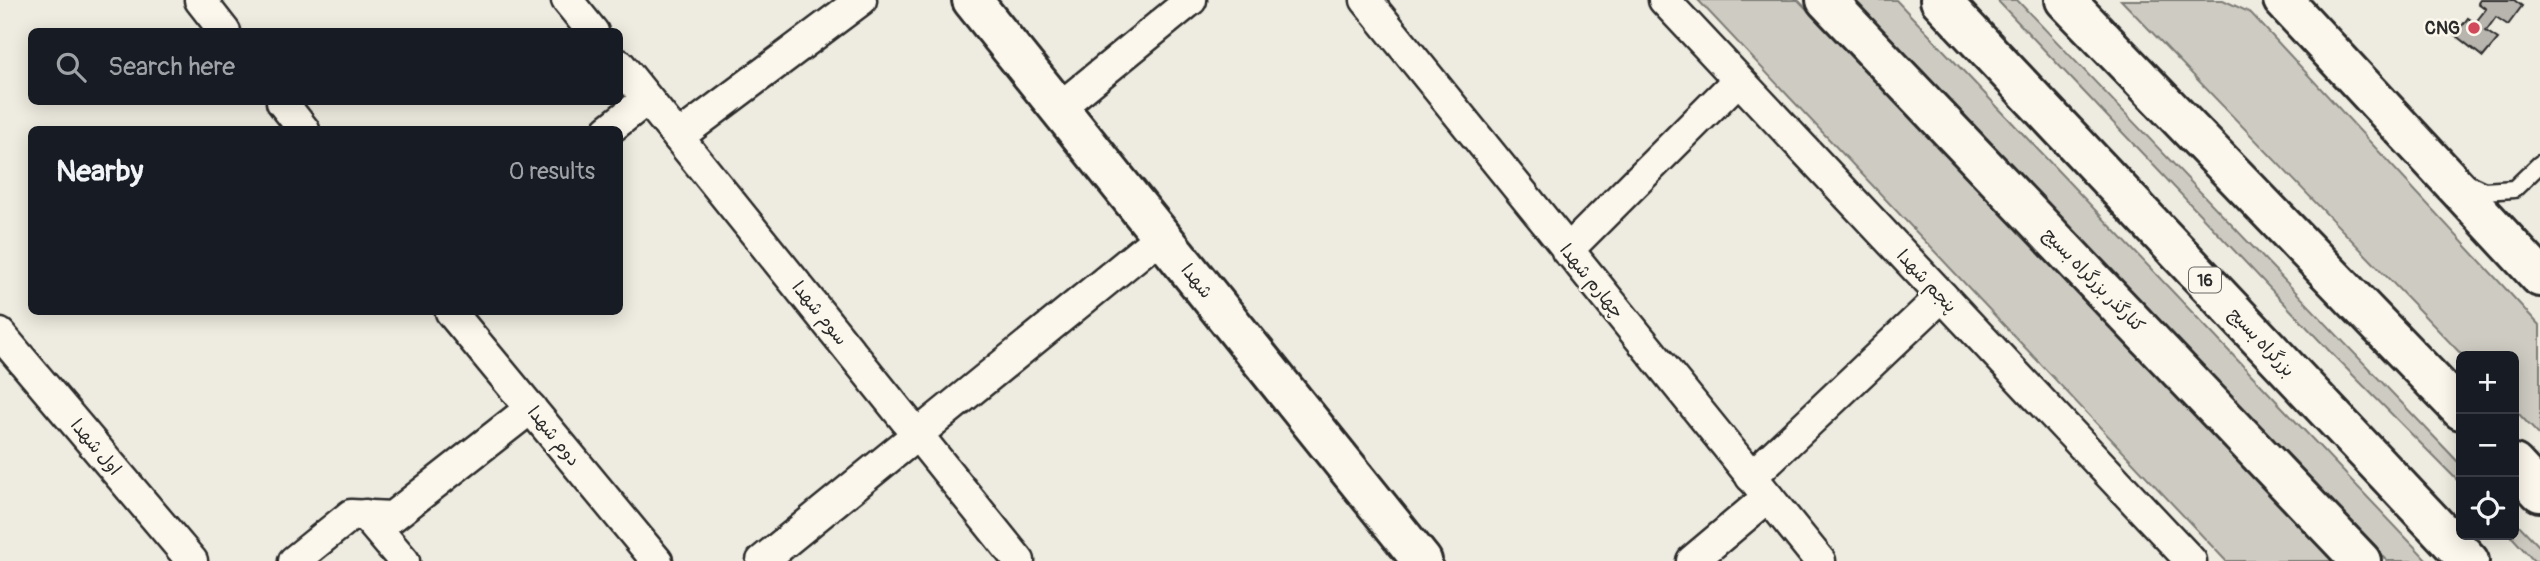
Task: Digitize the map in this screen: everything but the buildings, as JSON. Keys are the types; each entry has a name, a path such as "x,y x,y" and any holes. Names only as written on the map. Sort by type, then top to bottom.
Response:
{"main road":[{"name":"شهدا","path":"972,0 1422,561"},
{"name":"کنارگذر بزرگراه بسیج","path":"1826,0 2361,561"},
{"name":"بزرگراه بسیج","path":"1940,0 2469,561"},
{"path":"2064,0 2456,405"},
{"path":"2283,0 2540,277"},
{"path":"2519,469 2540,492"}],"street":[{"path":"200,0 222,28"},
{"path":"567,0 590,28"},
{"path":"678,137 861,0"},
{"path":"1059,108 1191,0"},
{"name":"چهارم شهدا","path":"1366,0 1820,561"},
{"name":"پنجم شهدا","path":"1664,0 2191,561"},
{"name":"سوم شهدا","path":"623,69 1019,561"},
{"path":"1567,251 1738,80"},
{"path":"613,126 647,99"},
{"path":"284,105 301,126"},
{"path":"762,561 1161,236"},
{"path":"1692,561 1942,296"},
{"name":"دوم شهدا","path":"454,315 657,561"},
{"name":"اول شهدا","path":"0,334 192,561"},
{"path":"294,561 351,515 391,517 531,408"},
{"path":"365,515 404,561"}],"lane":[{"path":"2439,170 2484,191 2514,189 2540,164"}],"shaded area":[{"path":"1698,0 1798,0 2333,561 2226,561"},
{"path":"1853,0 1896,0 2428,561 2387,561"},
{"path":"1997,0 2017,0 2456,460 2456,479 2336,358"},
{"path":"2121,0 2223,0 2251,13 2540,326 2540,436 2519,414 2519,351 2458,351"},
{"path":"2519,525 2540,547 2540,561 2534,561 2515,540 2519,540"}],"place":[{"name":"CNG","path":"2474,28"}]}
